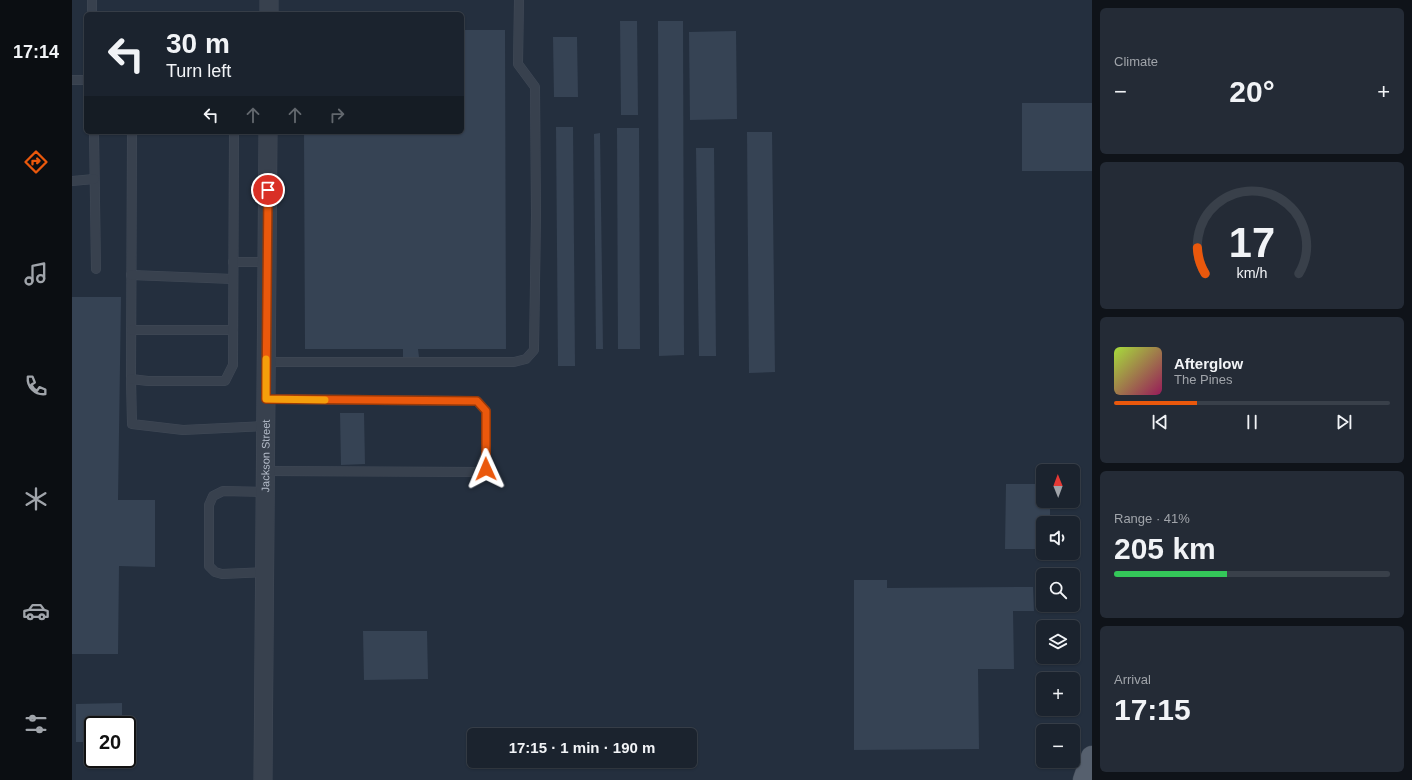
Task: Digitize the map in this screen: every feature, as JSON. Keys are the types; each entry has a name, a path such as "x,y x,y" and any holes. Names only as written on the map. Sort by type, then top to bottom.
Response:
{"main road":[{"path":"1084,780 1092,757"}],"street":[{"path":"269,0 269,12"},
{"name":"Jackson Street","path":"263,780 268,134"}],"lane":[{"path":"92,0 92,12"},
{"path":"266,362 514,362 526,359 534,350 536,215 535,87 518,64 519,0"},
{"path":"72,80 84,80"},
{"path":"94,134 96,269"},
{"path":"132,134 130,379 132,424 183,430 266,426"},
{"path":"130,379 148,381 226,381 232,365 234,134"},
{"path":"72,180 94,179"},
{"path":"233,262 267,262"},
{"path":"131,275 233,279"},
{"path":"131,330 233,330"},
{"path":"266,399 477,401 486,411 486,469 481,472 266,471"},
{"path":"265,492 223,491 213,496 209,505 209,566 215,572 222,574 265,572"}],"building":[{"path":"620,21 637,21 638,115 621,115"},
{"path":"658,21 683,21 684,355 659,356"},
{"path":"464,30 505,30 506,349 418,349 419,357 403,357 403,349 305,349 304,134 464,134"},
{"path":"736,31 737,119 690,120 689,32"},
{"path":"553,37 577,37 578,97 554,97"},
{"path":"1022,103 1092,103 1092,171 1022,171"},
{"path":"556,127 573,127 575,366 558,366"},
{"path":"617,128 639,128 640,349 618,349"},
{"path":"747,132 772,132 775,372 749,373"},
{"path":"600,133 603,349 596,349 594,134"},
{"path":"696,148 714,148 716,356 699,356"},
{"path":"72,297 121,297 118,500 155,500 155,567 119,566 118,654 72,654"},
{"path":"340,413 364,413 365,464 341,465"},
{"path":"1006,484 1036,484 1036,508 1050,508 1050,516 1036,516 1036,549 1005,549"},
{"path":"854,580 887,580 887,588 1033,587 1034,611 1013,611 1014,669 978,669 979,749 854,750"},
{"path":"363,631 427,631 428,679 364,680"},
{"path":"122,703 122,716 84,716 84,742 76,742 76,704"}],"slow traffic":[{"path":"266,359 266,399 325,400"}],"route":[{"path":"268,190 266,399 477,401 486,411 486,469"}]}
